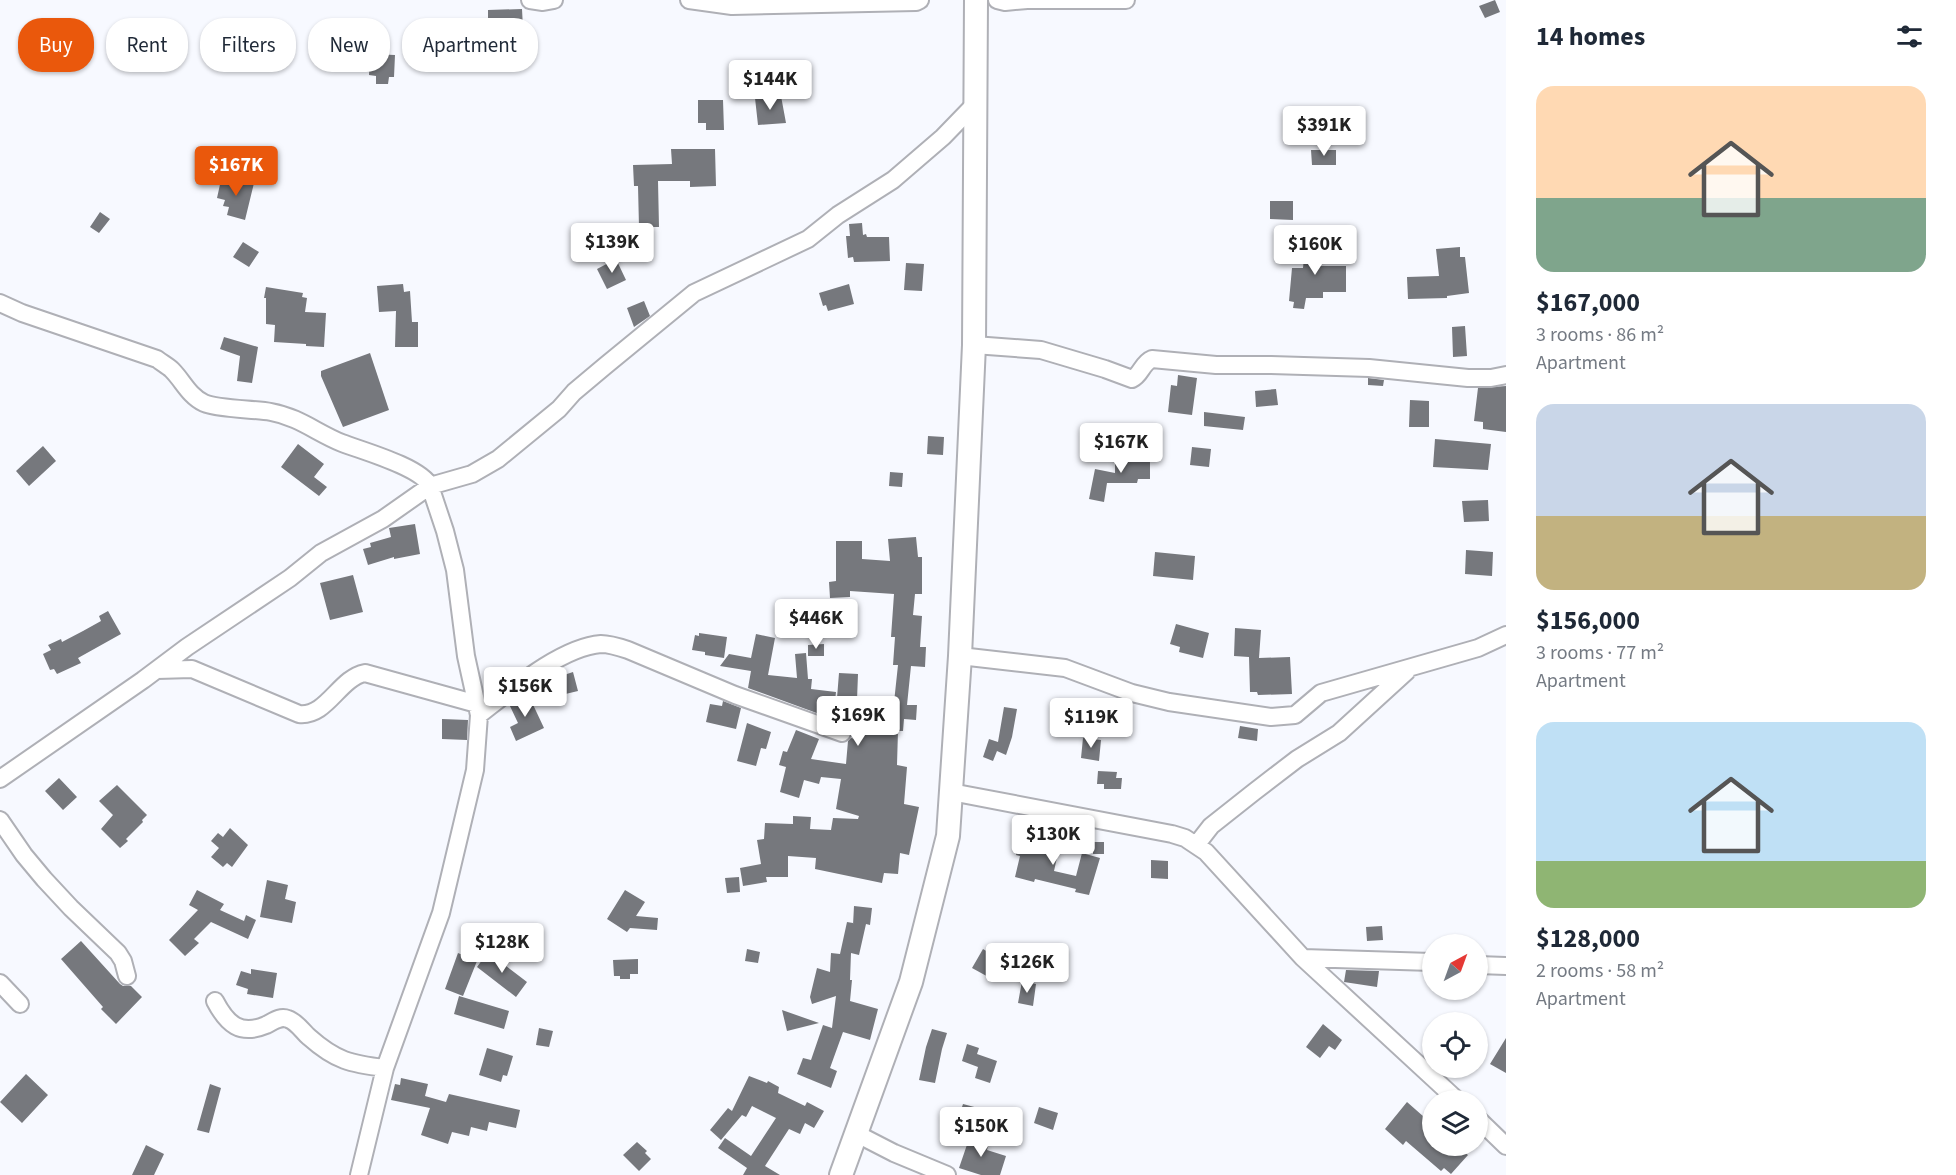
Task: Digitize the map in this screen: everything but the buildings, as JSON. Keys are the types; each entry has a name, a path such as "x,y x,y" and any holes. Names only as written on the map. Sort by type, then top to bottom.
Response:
{"main road":[{"path":"841,1175 911,982 948,836 960,656 974,345 976,0"}],"street":[{"path":"530,0 543,2 554,0"},
{"path":"689,0 732,6 916,2 920,0"},
{"path":"997,0 1005,2 1126,0"},
{"path":"1,777 290,578 321,553 383,519 430,486 472,474 498,459 560,409 574,392 694,293 808,239 838,215 893,180 943,137 974,105"},
{"path":"0,303 22,314 158,359 172,370 191,394 205,403 272,412 291,418 314,427 340,442 392,461 428,481 455,570 466,656 478,709 475,770 441,913 385,1068 359,1175"},
{"path":"974,345 1041,350 1132,379 1152,359 1216,365 1369,368 1468,378 1491,378 1506,375"},
{"path":"960,656 1065,668 1132,693 1169,702 1271,717 1295,715 1321,693 1478,648 1506,635"},
{"path":"478,709 566,656 600,644 628,650 735,695 842,733"},
{"path":"1197,844 1211,826 1254,792 1297,759 1339,733 1412,666"},
{"path":"156,670 192,669 299,714 307,715 318,710 361,674 373,675 478,709"},
{"path":"951,792 1172,834 1197,844 1303,958 1446,1090"},
{"path":"0,820 44,879 118,953 127,976"},
{"path":"1303,958 1422,962"},
{"path":"1488,965 1506,966"},
{"path":"0,983 20,1004"},
{"path":"215,1001 223,1016 241,1028 251,1030 280,1018 290,1019 309,1037 340,1060 385,1068"},
{"path":"1488,1129 1506,1146"},
{"path":"857,1134 947,1175"}]}
